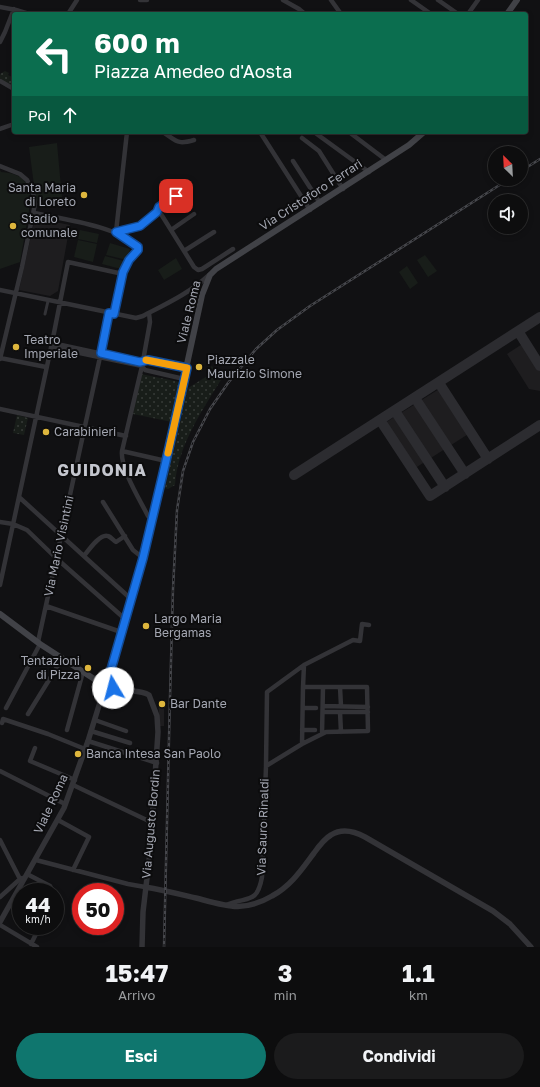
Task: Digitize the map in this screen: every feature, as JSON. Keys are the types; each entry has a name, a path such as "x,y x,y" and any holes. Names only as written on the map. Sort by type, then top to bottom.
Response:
{"main road":[{"path":"508,12 517,0"},
{"name":"Via Cristoforo Ferrari","path":"210,275 216,269 368,172 413,142 422,134"},
{"name":"Viale Roma","path":"108,680 143,558 203,294 210,275"},
{"path":"0,614 62,659 102,684"},
{"path":"108,680 112,682 113,690 106,692 102,690 102,684 104,681 108,680"}],"street":[{"path":"69,12 77,0"},
{"path":"140,0 147,0"},
{"path":"284,0 303,12"},
{"path":"331,0 340,12"},
{"path":"411,0 428,12"},
{"path":"438,0 444,2 456,12"},
{"path":"469,12 478,0"},
{"path":"0,8 14,9 23,12"},
{"path":"0,42 12,15"},
{"path":"0,81 12,88"},
{"path":"0,129 12,125"},
{"path":"116,232 127,134"},
{"path":"166,134 178,143 194,140"},
{"path":"261,134 310,210"},
{"path":"317,134 368,172"},
{"path":"352,134 386,160"},
{"path":"302,138 320,153 343,188"},
{"path":"292,161 320,203"},
{"path":"0,166 20,174 28,182 34,197 34,214 0,359 46,367"},
{"path":"34,214 116,232 140,226 157,212 159,207 176,196"},
{"path":"157,212 161,214 184,251 195,267 199,270 232,249"},
{"path":"171,230 194,214"},
{"name":"Via Mario Visintini","path":"6,708 39,643 100,355 122,274 129,260 138,250 138,247 116,232"},
{"path":"184,251 214,232"},
{"path":"0,585 68,262 122,274"},
{"path":"0,290 136,318 149,313 189,292 210,275"},
{"path":"189,292 197,291 203,294"},
{"path":"45,314 48,301"},
{"path":"149,313 150,322 122,451 122,460 125,471 148,516 152,519"},
{"path":"50,345 142,364 148,360 187,368"},
{"path":"142,364 145,370 184,379"},
{"path":"0,408 126,436"},
{"path":"122,451 166,461"},
{"path":"19,497 131,599"},
{"path":"103,502 133,550 143,558"},
{"path":"0,522 13,524 27,530 56,558 125,619"},
{"path":"84,556 98,540 104,536 108,536 116,542 125,536"},
{"path":"46,606 121,632"},
{"path":"302,744 304,665 353,640 360,641 362,624 369,625"},
{"path":"28,714 62,659"},
{"name":"Via Sauro Rinaldi","path":"224,906 251,898 256,895 260,887 262,877 266,766 267,692 304,665"},
{"path":"67,730 83,672"},
{"path":"266,766 302,744 326,732 368,731 367,687 303,687"},
{"path":"322,734 323,687"},
{"path":"340,687 341,706"},
{"name":"Via Augusto Bordin","path":"113,690 144,692 150,696 158,724 157,763 142,917 142,947"},
{"name":"Viale Roma","path":"0,924 24,877 36,860 66,804 102,698 113,690"},
{"path":"323,706 368,709"},
{"path":"303,708 316,708"},
{"path":"322,712 368,709"},
{"path":"340,712 341,732"},
{"path":"2,723 4,719 48,734 85,749"},
{"path":"95,720 126,731"},
{"path":"302,730 315,730"},
{"path":"91,731 130,743"},
{"path":"88,741 157,763"},
{"path":"35,748 30,761 74,782 152,823"},
{"path":"0,771 66,804"},
{"path":"58,820 89,837 73,870"},
{"path":"36,860 145,888 165,890 224,906 236,907 251,905 272,897 281,891 291,882 324,840 336,833 350,831 366,837 493,911 510,924 531,947"},
{"path":"0,840 24,877 41,883"},
{"path":"0,897 24,877"},
{"path":"0,924 37,947"},
{"path":"31,944 36,935"}],"shaded area":[{"path":"5,71 9,73 8,75 12,77 12,86 0,80 0,74"},
{"path":"57,143 62,198 36,201 29,147"},
{"name":"Stadio comunale","path":"0,170 1,172 18,176 26,182 31,199 20,262 0,269"},
{"path":"35,218 70,225 58,291 50,296 19,290"},
{"path":"80,230 99,234 97,243 78,239"},
{"path":"78,240 97,244 93,262 74,257"},
{"path":"110,243 130,249 127,260 106,255"},
{"path":"425,255 437,271 428,277 417,260"},
{"path":"105,256 124,261 121,269 102,264"},
{"path":"176,258 182,269 164,280 158,270"},
{"path":"407,266 418,283 410,289 399,272"},
{"path":"527,341 540,361 540,391 529,389 507,354"},
{"path":"212,366 221,380 198,417 186,443 177,471 175,485 168,489 165,488 188,388 209,375 208,369"},
{"path":"141,374 180,382 172,422 133,414"},
{"path":"444,386 473,431 409,472 380,426"},
{"path":"17,415 28,418 24,435 13,433"},
{"path":"158,701 164,701 164,726 160,726"}],"taxiway":[{"path":"294,475 540,317"},
{"path":"518,331 540,366"},
{"path":"439,383 488,459"},
{"path":"415,398 465,474"},
{"path":"395,411 445,487"},
{"path":"380,420 430,496 540,425"}],"railway":[{"path":"528,167 540,159"},
{"path":"164,947 173,589 177,510 183,471 193,442 210,409 228,383 256,349 277,330 310,306 498,186"}],"slow traffic":[{"path":"146,360 187,368 168,453"}],"place":[{"name":"Santa Maria di Loreto","path":"84,195"},
{"name":"Stadio comunale","path":"13,226"},
{"name":"Teatro Imperiale","path":"16,347"},
{"name":"Piazzale Maurizio Simone","path":"199,367"},
{"name":"Carabinieri","path":"46,432"},
{"name":"Largo Maria Bergamas","path":"146,626"},
{"name":"Tentazioni di Pizza","path":"88,668"},
{"name":"Bar Dante","path":"162,704"},
{"name":"Banca Intesa San Paolo","path":"78,754"}],"district":[{"name":"GUIDONIA","path":"102,470"}],"route":[{"path":"113,688 112,682 108,680 143,558 187,368 148,360 140,362 101,353 109,313 114,314 123,272 129,260 138,250 138,247 135,244 116,232 134,229 146,223 157,212 159,207 176,196"}]}
